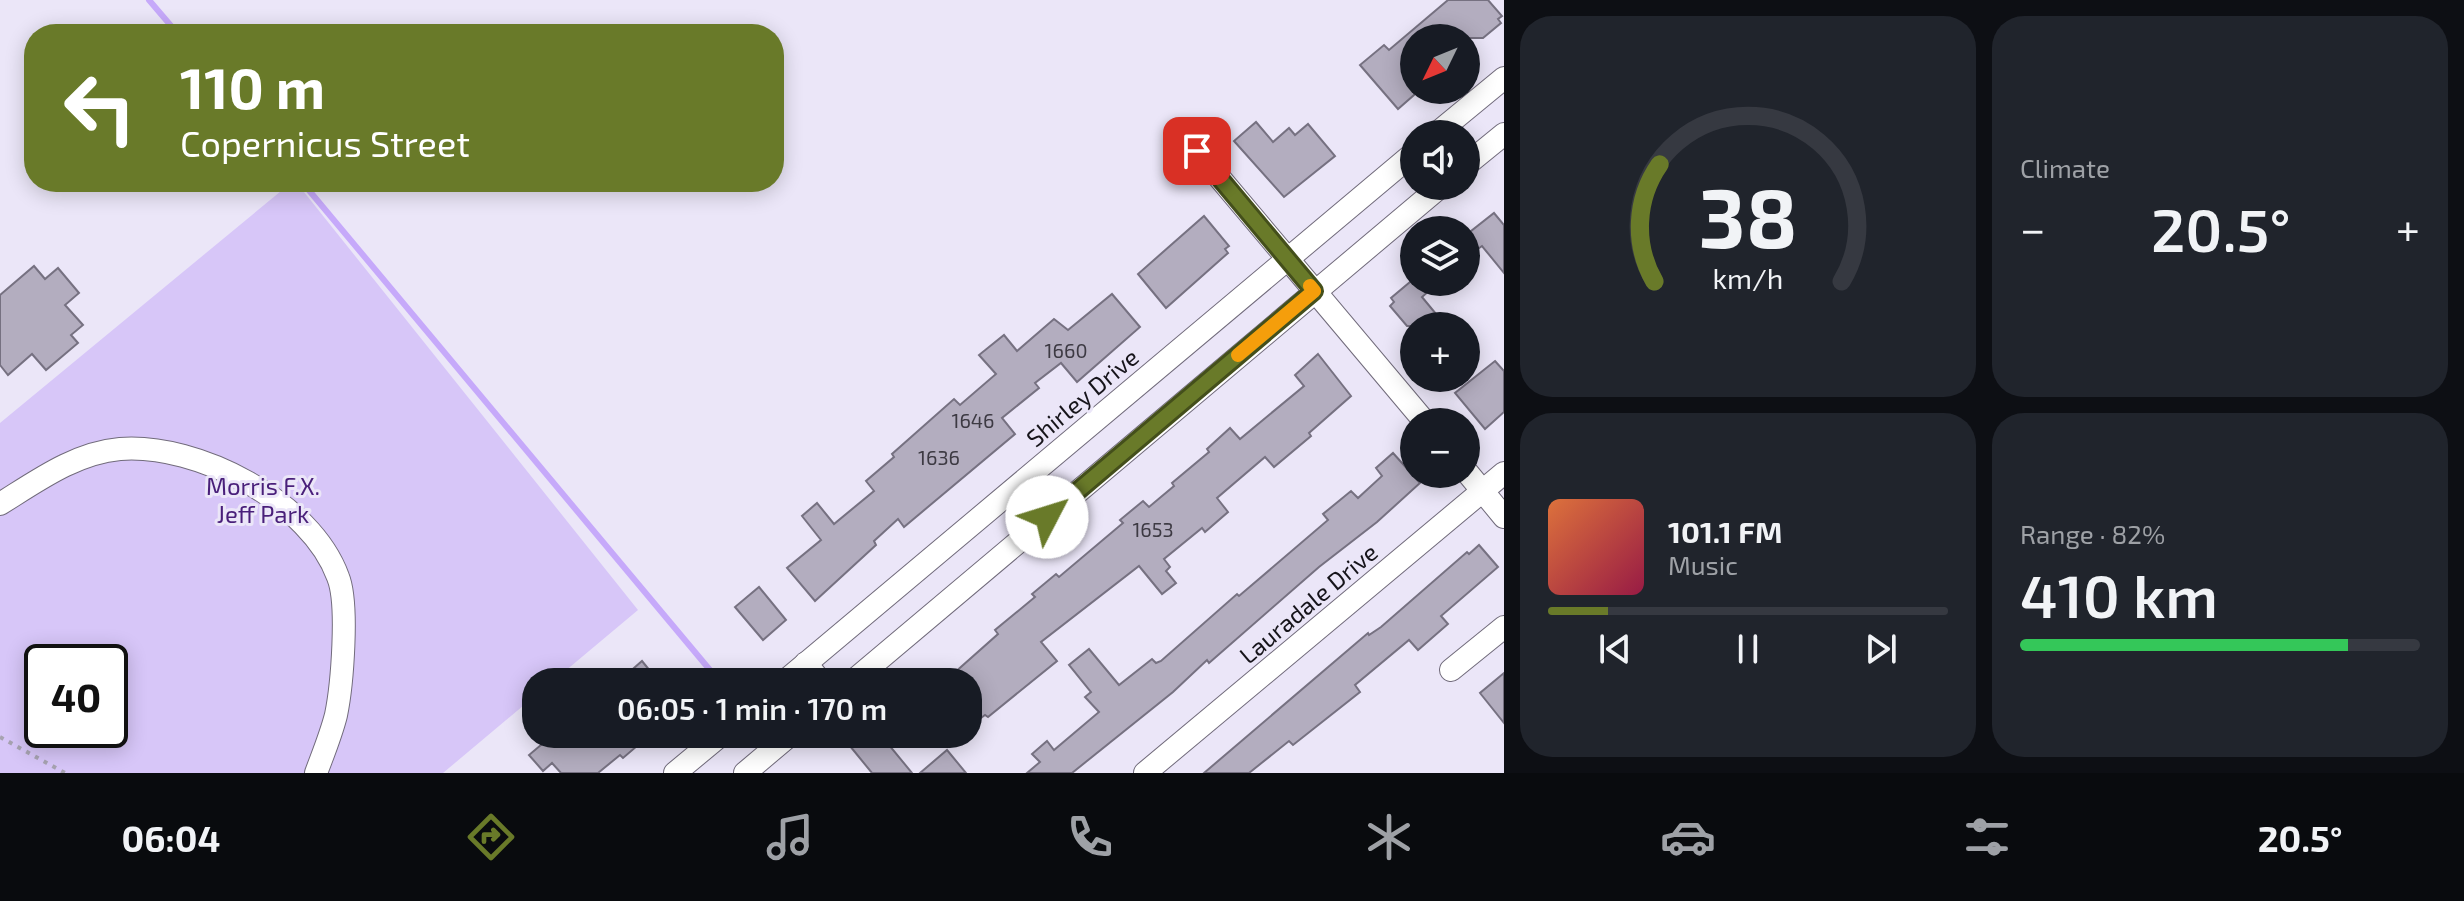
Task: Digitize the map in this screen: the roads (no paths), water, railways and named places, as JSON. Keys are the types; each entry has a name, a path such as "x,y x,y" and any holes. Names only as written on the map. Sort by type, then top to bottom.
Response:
{"street":[{"path":"1453,120 1504,78"},
{"path":"1480,154 1504,134"},
{"path":"1197,151 1413,408"},
{"name":"Shirley Drive","path":"800,668 1400,165"},
{"path":"869,668 1424,200"},
{"path":"0,504 84,457 120,449 165,451 209,465 256,488 298,517 319,539 339,578 344,609 336,714 316,773"},
{"name":"Lauradale Drive","path":"1145,773 1504,473"},
{"path":"1480,487 1504,517"},
{"path":"1451,670 1504,627"},
{"path":"806,663 810,668"},
{"path":"687,769 708,748"},
{"path":"745,773 774,748"}],"waterway":[{"path":"149,0 169,24"},
{"path":"310,192 708,668"}],"park label":[{"name":"Morris F.X. Jeff Park","path":"263,499"}]}
